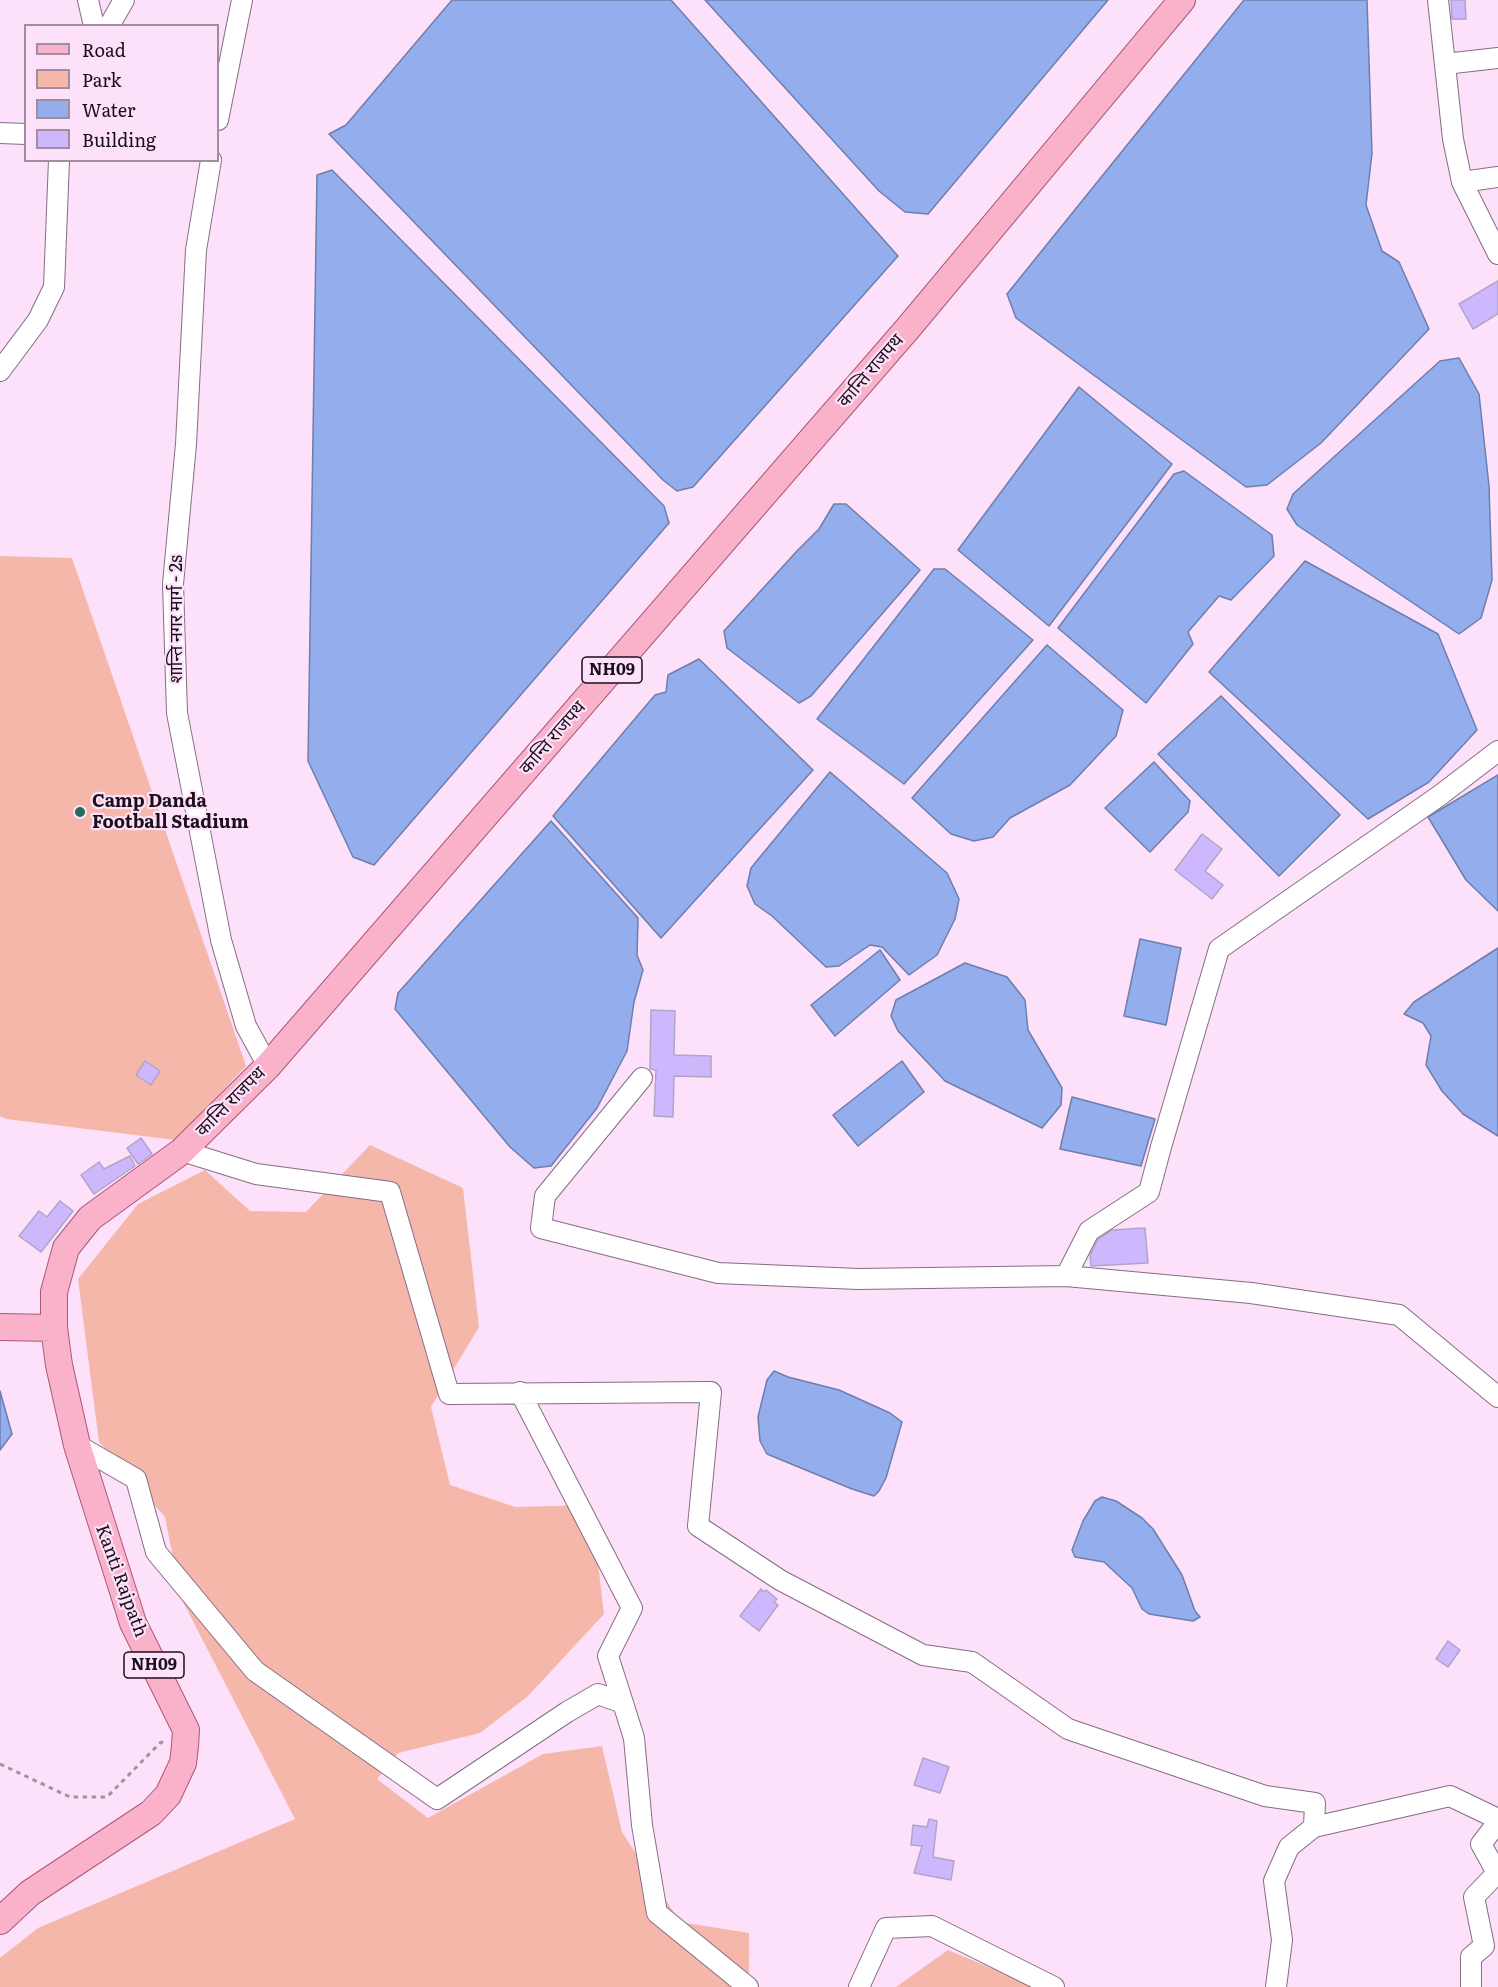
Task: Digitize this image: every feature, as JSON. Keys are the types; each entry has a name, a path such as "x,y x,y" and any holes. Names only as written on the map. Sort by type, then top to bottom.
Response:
{"main road":[{"name":"कान्ति राजपथ","path":"54,1328 54,1292 66,1248 90,1218 182,1151 268,1066 909,327 1182,0"},
{"path":"6,1327 54,1328"},
{"name":"Kanti Rajpath","path":"54,1328 59,1365 77,1445 133,1623 186,1730"},
{"path":"0,1921 30,1893 151,1814 168,1795 183,1762 186,1730"}],"street":[{"path":"88,0 94,24"},
{"path":"110,24 124,0"},
{"path":"219,104 242,0"},
{"path":"1438,0 1453,139 1462,182 1498,254"},
{"path":"1445,64 1498,58"},
{"path":"0,133 24,134"},
{"path":"0,371 38,320 54,287 59,162"},
{"name":"शान्ति नगर मार्ग - 2s","path":"211,162 196,250 186,444 173,584 177,713 221,940 246,1026 268,1066"},
{"path":"1462,182 1498,177"},
{"path":"1066,1276 1089,1231 1149,1192 1219,949 1438,796 1498,751"},
{"path":"642,1078 545,1196 541,1228 717,1273 858,1279 1066,1276 1251,1293 1399,1315 1498,1397"},
{"path":"182,1151 256,1174 390,1192 449,1394 711,1392 698,1527 780,1580 923,1655 972,1662 1068,1730 1265,1796 1315,1803 1314,1827"},
{"path":"520,1392 632,1608 608,1656 634,1738 642,1826 657,1913 748,1987"},
{"path":"77,1445 136,1479 156,1552 255,1671 437,1799 567,1712 598,1694 624,1703"},
{"path":"1276,1987 1282,1940 1274,1881 1289,1847 1314,1827 1450,1796 1498,1821 1480,1844 1497,1873 1474,1897 1484,1946 1471,1957 1471,1987"},
{"path":"859,1987 886,1928 932,1926 1054,1987"}],"path":[{"path":"0,1764 70,1797 107,1797 160,1743 186,1730"}],"green space":[{"name":"Camp Danda Football Stadium","path":"0,556 72,558 246,1066 175,1140 6,1119 0,1116"},
{"path":"370,1145 463,1188 479,1327 431,1407 450,1485 515,1507 591,1505 604,1614 528,1696 480,1733 398,1753 377,1779 428,1818 543,1754 602,1746 622,1832 680,1922 749,1933 749,1987 0,1987 0,1958 38,1928 295,1819 181,1598 165,1517 99,1442 78,1279 138,1204 205,1170 250,1211 306,1212"},
{"path":"948,1950 1037,1987 896,1987"}],"water":[{"path":"452,0 671,0 898,256 693,487 677,491 663,480 329,134 346,125"},
{"path":"705,0 1108,0 928,214 905,212 879,191"},
{"path":"1244,0 1367,0 1372,153 1366,205 1382,251 1399,262 1429,329 1321,443 1267,485 1246,487 1016,318 1007,294"},
{"path":"332,170 664,506 669,523 374,865 353,857 308,761 317,175"},
{"path":"1459,358 1479,394 1489,486 1492,580 1481,618 1459,634 1297,525 1287,509 1293,494 1440,361"},
{"path":"1079,387 1172,464 1049,626 958,550"},
{"path":"1184,471 1272,535 1274,556 1231,600 1219,596 1188,632 1193,644 1146,703 1058,628 1174,474"},
{"path":"834,504 846,504 920,570 811,696 799,703 727,648 724,631 819,529"},
{"path":"1305,561 1438,634 1477,730 1429,782 1368,819 1209,672"},
{"path":"934,569 945,569 1033,640 904,784 817,719"},
{"path":"1047,645 1123,710 1116,736 1070,785 1010,818 993,837 974,841 951,834 912,798"},
{"path":"699,659 813,770 661,938 553,816 655,695 666,692 668,675"},
{"path":"1221,696 1340,815 1279,876 1158,754"},
{"path":"1154,762 1190,801 1188,812 1150,852 1105,808"},
{"path":"830,772 947,873 959,899 955,919 937,955 909,975 882,947 870,945 839,966 826,967 772,916 755,904 747,886 751,868"},
{"path":"1498,775 1498,911 1466,880 1428,817"},
{"path":"551,821 638,918 637,955 643,970 634,1002 627,1051 597,1108 551,1166 534,1168 510,1147 395,1009 398,993"},
{"path":"1140,939 1181,948 1166,1025 1124,1016"},
{"path":"1498,948 1498,1136 1463,1114 1442,1091 1426,1065 1431,1036 1423,1023 1404,1014 1414,1002"},
{"path":"880,950 900,980 835,1036 811,1005"},
{"path":"965,963 1007,977 1025,1000 1028,1030 1062,1088 1061,1105 1042,1128 945,1081 898,1031 891,1016 896,1000"},
{"path":"902,1061 924,1092 858,1146 833,1115"},
{"path":"1072,1097 1155,1119 1141,1166 1060,1149"},
{"path":"774,1371 788,1377 839,1390 890,1413 902,1422 886,1478 874,1496 767,1454 760,1441 758,1417 767,1380"},
{"path":"0,1391 12,1434 0,1450"},
{"path":"1102,1497 1116,1501 1142,1518 1153,1529 1182,1575 1195,1611 1200,1617 1193,1621 1149,1614 1142,1609 1132,1588 1104,1562 1075,1557 1072,1550 1083,1521 1095,1501"}],"building":[{"path":"1451,0 1465,0 1466,19 1452,19"},
{"path":"1498,281 1498,314 1473,329 1459,304"},
{"path":"1202,834 1222,849 1205,871 1223,885 1212,899 1175,870"},
{"path":"651,1010 675,1011 674,1055 711,1056 711,1077 674,1076 673,1117 654,1116 656,1070 650,1069"},
{"path":"145,1061 160,1071 151,1085 136,1075"},
{"path":"141,1138 152,1154 138,1164 127,1148"},
{"path":"130,1156 135,1166 94,1194 81,1175 99,1162 104,1169"},
{"path":"60,1201 73,1211 41,1252 19,1236 39,1211 47,1217"},
{"path":"1145,1228 1148,1263 1091,1266 1090,1255 1098,1239 1112,1230"},
{"path":"761,1589 764,1592 766,1590 777,1599 774,1602 778,1605 759,1631 740,1616"},
{"path":"1448,1641 1460,1650 1448,1667 1436,1659"},
{"path":"923,1758 949,1767 940,1793 914,1785"},
{"path":"929,1819 937,1821 933,1857 954,1861 951,1880 914,1873 922,1846 911,1845 913,1825 927,1827"}],"place":[{"name":"Camp Danda Football Stadium","path":"80,812"}]}
